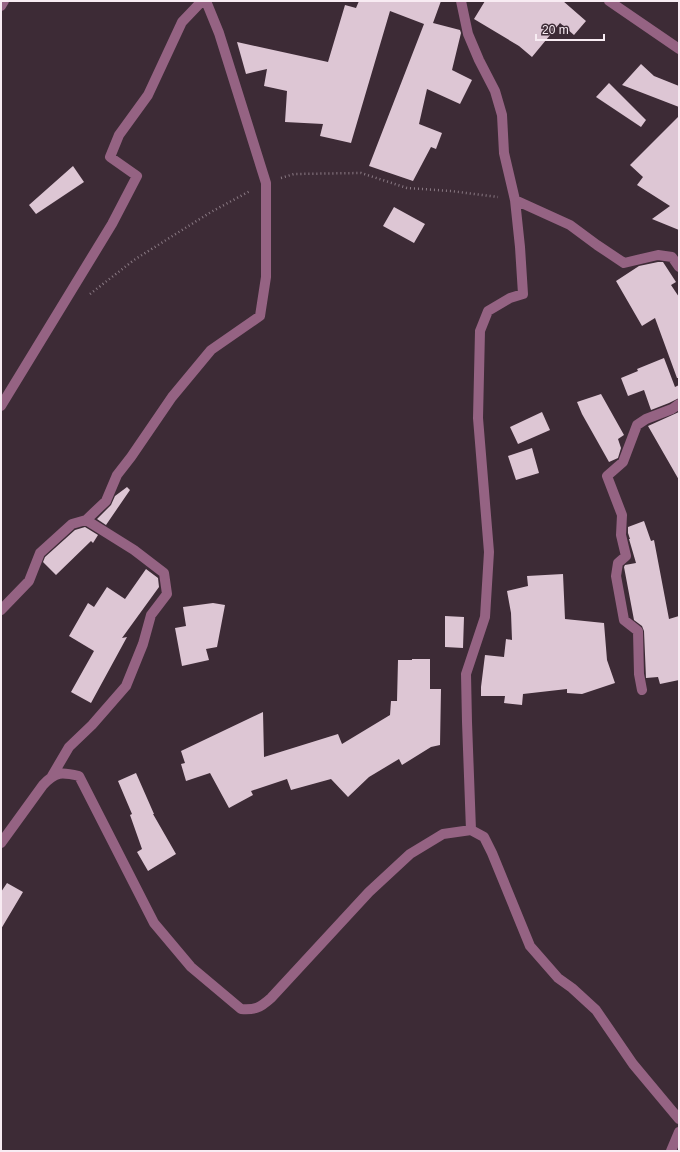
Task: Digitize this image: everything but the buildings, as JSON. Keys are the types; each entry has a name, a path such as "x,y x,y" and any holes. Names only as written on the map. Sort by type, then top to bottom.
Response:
{"street":[{"path":"1,6 4,1"},
{"path":"1,406 112,224 137,176 110,157 119,135 148,95 182,22 202,1"},
{"path":"1,610 29,581 40,553 72,524 86,520 106,501 117,475 172,397 211,350 260,316 266,277 266,183 218,33 206,1"},
{"path":"461,1 468,34 495,91 502,115 504,153 515,200 523,294 510,298 488,311 480,331 478,418 489,552 485,616 466,674 466,722 471,830"},
{"path":"608,1 679,49"},
{"path":"515,200 570,225 624,263 658,255 672,257 679,267"},
{"path":"642,690 638,674 638,631 624,620 616,576 618,563 626,556 621,535 622,515 607,476 623,462 637,425 646,419 672,409 679,404"},
{"path":"1,843 43,785 52,776 69,747 92,725 126,686 151,615 167,594 164,573 134,550 86,520"},
{"path":"52,776 63,773 79,776 154,923 191,967 241,1008 251,1010 262,1007 369,892 410,854 443,834 471,830 484,837 530,946 558,978 572,988 596,1010 633,1064 679,1119"},
{"path":"671,1151 679,1132"}]}
